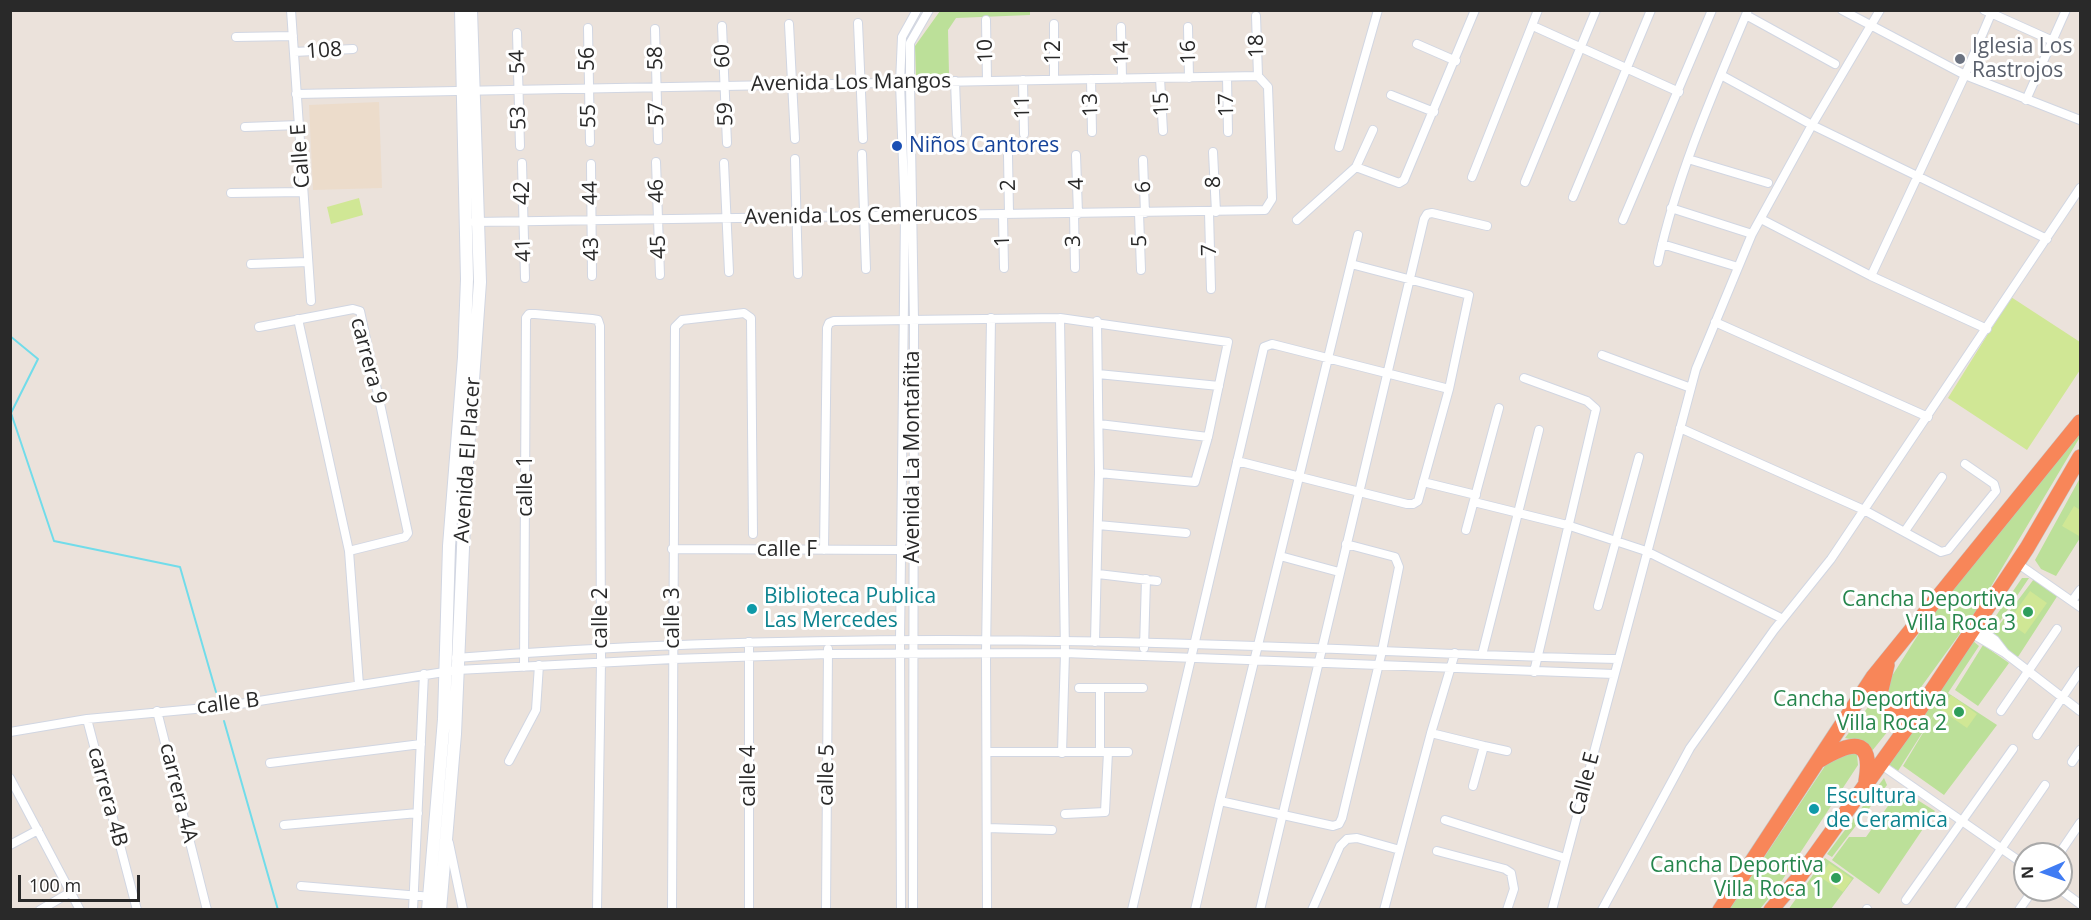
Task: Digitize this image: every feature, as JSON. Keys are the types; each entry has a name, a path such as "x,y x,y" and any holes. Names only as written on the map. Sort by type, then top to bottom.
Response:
{"highway":[{"path":"1720,909 1873,677 2080,422"},
{"path":"1775,908 1928,697 2017,563 2080,457"},
{"path":"1889,659 1880,694 1888,706 1898,710 1908,708 1928,697"},
{"path":"1818,761 1846,745 1858,747 1865,753 1869,764 1866,784"}],"street":[{"name":"Calle E","path":"291,10 311,301"},
{"name":"Avenida El Placer","path":"461,10 469,91"},
{"name":"Avenida El Placer","path":"433,901 447,834 451,664 449,546 472,223 469,91 471,10"},
{"name":"Avenida La Montañita","path":"913,909 909,214 902,37 917,10"},
{"name":"Avenida La Montañita","path":"905,83 910,43 929,10"},
{"path":"1339,147 1378,10"},
{"path":"1356,167 1394,183 1404,180 1456,61 1475,10"},
{"path":"1472,177 1538,10"},
{"path":"1525,182 1596,10"},
{"path":"1574,197 1652,10"},
{"path":"1623,220 1712,10"},
{"path":"1842,10 1870,27 1965,75 2080,120"},
{"name":"Calle E","path":"1552,909 1691,388 1715,322 1752,234 1812,125 1880,10"},
{"path":"2025,100 2066,10"},
{"path":"1871,276 1965,75 1987,12 2053,41"},
{"path":"1658,262 1671,208 1688,159 1747,13 1835,64"},
{"name":"18","path":"1256,16 1258,76"},
{"name":"10","path":"986,20 987,81"},
{"path":"858,23 863,139"},
{"path":"789,24 795,139"},
{"name":"12","path":"1054,24 1054,80"},
{"name":"60","path":"722,26 724,86"},
{"path":"1533,26 1679,92"},
{"name":"14","path":"1121,27 1122,79"},
{"name":"16","path":"1188,27 1189,78"},
{"name":"56","path":"588,28 588,89"},
{"name":"58","path":"655,29 656,88"},
{"name":"54","path":"517,33 519,91"},
{"path":"236,37 293,36"},
{"path":"1417,44 1456,61"},
{"name":"108","path":"294,52 354,49"},
{"path":"1721,75 1812,125 2047,238"},
{"name":"Avenida Los Mangos","path":"296,94 1258,76"},
{"name":"Avenida Los Cemerucos","path":"472,223 909,214 1076,214 1265,210 1272,199 1269,95 1268,87 1258,76"},
{"name":"17","path":"1227,77 1228,132"},
{"name":"15","path":"1160,78 1163,131"},
{"name":"13","path":"1091,79 1092,132"},
{"name":"11","path":"1023,80 1024,134"},
{"path":"955,81 957,134"},
{"name":"59","path":"724,86 727,142"},
{"name":"57","path":"656,88 658,140"},
{"name":"55","path":"588,89 590,142"},
{"name":"53","path":"519,91 520,146"},
{"path":"1390,95 1434,112"},
{"path":"245,127 299,125"},
{"path":"1297,220 1356,167 1373,130"},
{"name":"8","path":"1213,152 1213,212"},
{"path":"862,154 866,269"},
{"name":"4","path":"1076,154 1076,214"},
{"name":"2","path":"1006,214 1008,155"},
{"path":"795,159 798,274"},
{"path":"1688,159 1768,183"},
{"name":"6","path":"1142,213 1143,160"},
{"name":"46","path":"656,162 658,220"},
{"path":"724,163 729,273"},
{"name":"42","path":"522,164 523,223"},
{"name":"44","path":"591,164 591,222"},
{"path":"1602,909 1690,748 1864,510 2080,188"},
{"path":"231,193 303,192"},
{"path":"1671,208 1752,234"},
{"name":"7","path":"1211,289 1213,212"},
{"name":"5","path":"1141,270 1142,213"},
{"path":"1260,909 1426,214 1432,213 1486,226"},
{"name":"1","path":"1004,268 1006,214"},
{"name":"3","path":"1075,268 1076,214"},
{"path":"1761,219 1871,276 1987,329"},
{"name":"45","path":"658,220 660,275"},
{"name":"43","path":"591,222 592,276"},
{"name":"41","path":"523,223 525,278"},
{"path":"1195,909 1253,661 1358,235"},
{"path":"1662,244 1738,267"},
{"path":"251,264 308,262"},
{"path":"1238,461 1413,504 1418,501 1449,389 1470,299 1468,295 1351,264"},
{"name":"carrera 9","path":"298,319 357,309 360,311 408,533 405,537 349,551"},
{"name":"calle 3","path":"672,909 672,549 675,327 682,320 744,313 751,318 753,534"},
{"name":"calle 1","path":"524,667 526,318 529,314 535,314 592,319 598,320 600,326"},
{"path":"987,909 986,641 991,318"},
{"path":"824,550 827,328 829,323 834,321 1060,318 1097,321 1224,340 1229,346 1195,482 1099,473"},
{"path":"1060,318 1065,653 1062,753"},
{"path":"259,327 298,319 349,551 359,685"},
{"name":"Avenida La Montañita","path":"901,909 900,641 910,320"},
{"path":"1095,642 1099,473 1097,321"},
{"path":"1715,322 1928,417"},
{"name":"calle 2","path":"597,909 602,662 600,326"},
{"path":"1132,909 1267,344 1449,389"},
{"path":"1602,355 1691,388"},
{"path":"1098,374 1219,386"},
{"path":"1524,378 1587,401 1596,409 1533,672"},
{"path":"1466,530 1500,408"},
{"path":"1099,424 1208,437"},
{"path":"1680,428 1864,510 1941,552 1948,550 1996,491 1994,484 1965,464"},
{"path":"1482,655 1539,430"},
{"path":"1598,606 1639,457"},
{"path":"1905,531 1942,477"},
{"path":"1423,482 1646,551 1783,619"},
{"path":"1098,525 1186,533"},
{"path":"1220,801 1333,826 1339,824 1382,651 1398,561 1395,557 1346,544"},
{"name":"calle F","path":"672,549 902,550"},
{"path":"1280,556 1339,572"},
{"path":"2017,563 2080,607"},
{"path":"1098,574 1157,581"},
{"path":"1144,657 1146,579"},
{"path":"2072,601 2080,590"},
{"path":"2001,711 2058,629"},
{"path":"1973,630 2080,711"},
{"path":"451,664 525,653 601,648 749,642 912,640 1195,644 1618,660"},
{"name":"calle 5","path":"826,909 828,641"},
{"name":"calle 4","path":"749,642 749,909"},
{"path":"451,664 524,667 828,654 1065,653 1614,674"},
{"path":"1384,909 1455,653"},
{"name":"Avenida El Placer","path":"440,909 433,901 451,664"},
{"name":"calle B","path":"10,732 87,719 227,706 424,674 451,664"},
{"path":"509,761 536,710 539,665"},
{"path":"2037,735 2080,671"},
{"path":"413,909 424,674"},
{"path":"1079,688 1143,688"},
{"path":"1065,814 1105,812 1100,688"},
{"name":"carrera 4A","path":"157,711 207,909"},
{"name":"carrera 4B","path":"87,719 136,909"},
{"path":"1431,733 1507,751"},
{"path":"270,763 421,744"},
{"path":"1473,786 1484,746"},
{"path":"1906,900 2013,749"},
{"path":"2072,762 2080,750"},
{"path":"988,752 1128,752"},
{"path":"1880,764 2013,857"},
{"path":"10,778 80,909"},
{"path":"1959,909 2045,785"},
{"path":"284,825 418,813"},
{"path":"1445,820 1565,858"},
{"path":"2067,842 2080,823"},
{"path":"987,828 1052,830"},
{"path":"10,845 38,830"},
{"path":"447,834 463,909"},
{"path":"1312,909 1340,846 1347,839 1357,838 1400,850"},
{"path":"1437,851 1505,869 1511,873 1514,889 1507,909"},
{"path":"301,886 414,896 433,901"},
{"path":"40,909 71,892"}],"shaded area":[{"path":"379,102 382,188 313,190 309,105"}],"green space":[{"path":"940,11 1030,11 1030,15 956,18 948,30 949,74 916,75 915,46"},
{"path":"359,198 363,215 331,224 327,207"},
{"path":"2011,297 2080,342 2080,370 2027,450 1948,398"},
{"path":"2080,423 2080,437 1977,610 1911,701 1892,705 1885,687 1930,616"},
{"path":"2080,478 2080,538 2056,576 2041,569 2035,560"},
{"path":"2074,506 2080,510 2079,536 2062,526"},
{"path":"2022,578 2029,578 1992,633 1989,626"},
{"path":"2034,579 2058,595 2016,660 1987,641"},
{"name":"Cancha Deportiva Villa Roca 3","path":"2030,591 2047,603 2025,634 2008,622"},
{"path":"1973,641 1979,646 1948,693 1997,725 1944,795 1903,766 1938,708 1898,771 1888,764"},
{"path":"1983,645 2009,663 1978,706 1955,690"},
{"name":"Cancha Deportiva Villa Roca 2","path":"1951,695 1977,714 1967,728 1941,710"},
{"path":"1871,703 1888,716 1900,716 1872,751 1865,742 1845,738"},
{"path":"1852,751 1857,755 1858,765 1777,888 1760,909 1729,910 1827,763"},
{"path":"1884,778 1887,785 1832,857 1827,854"},
{"path":"1900,789 1935,811 1879,894 1832,860 1849,837 1866,837"},
{"path":"1825,858 1854,878 1831,909 1788,910"},
{"name":"Cancha Deportiva Villa Roca 1","path":"1829,863 1852,879 1843,892 1820,877"}],"waterway":[{"path":"10,336 38,359 11,413 54,541 180,567 216,692"},
{"path":"224,721 278,910"}],"place":[{"name":"Iglesia Los Rastrojos","path":"1960,59"},
{"name":"Niños Cantores","path":"897,146"},
{"name":"Biblioteca Publica Las Mercedes","path":"752,609"},
{"name":"Cancha Deportiva Villa Roca 3","path":"2028,612"},
{"name":"Cancha Deportiva Villa Roca 2","path":"1959,712"},
{"name":"Escultura de Ceramica","path":"1814,809"},
{"name":"Cancha Deportiva Villa Roca 1","path":"1836,878"}]}
